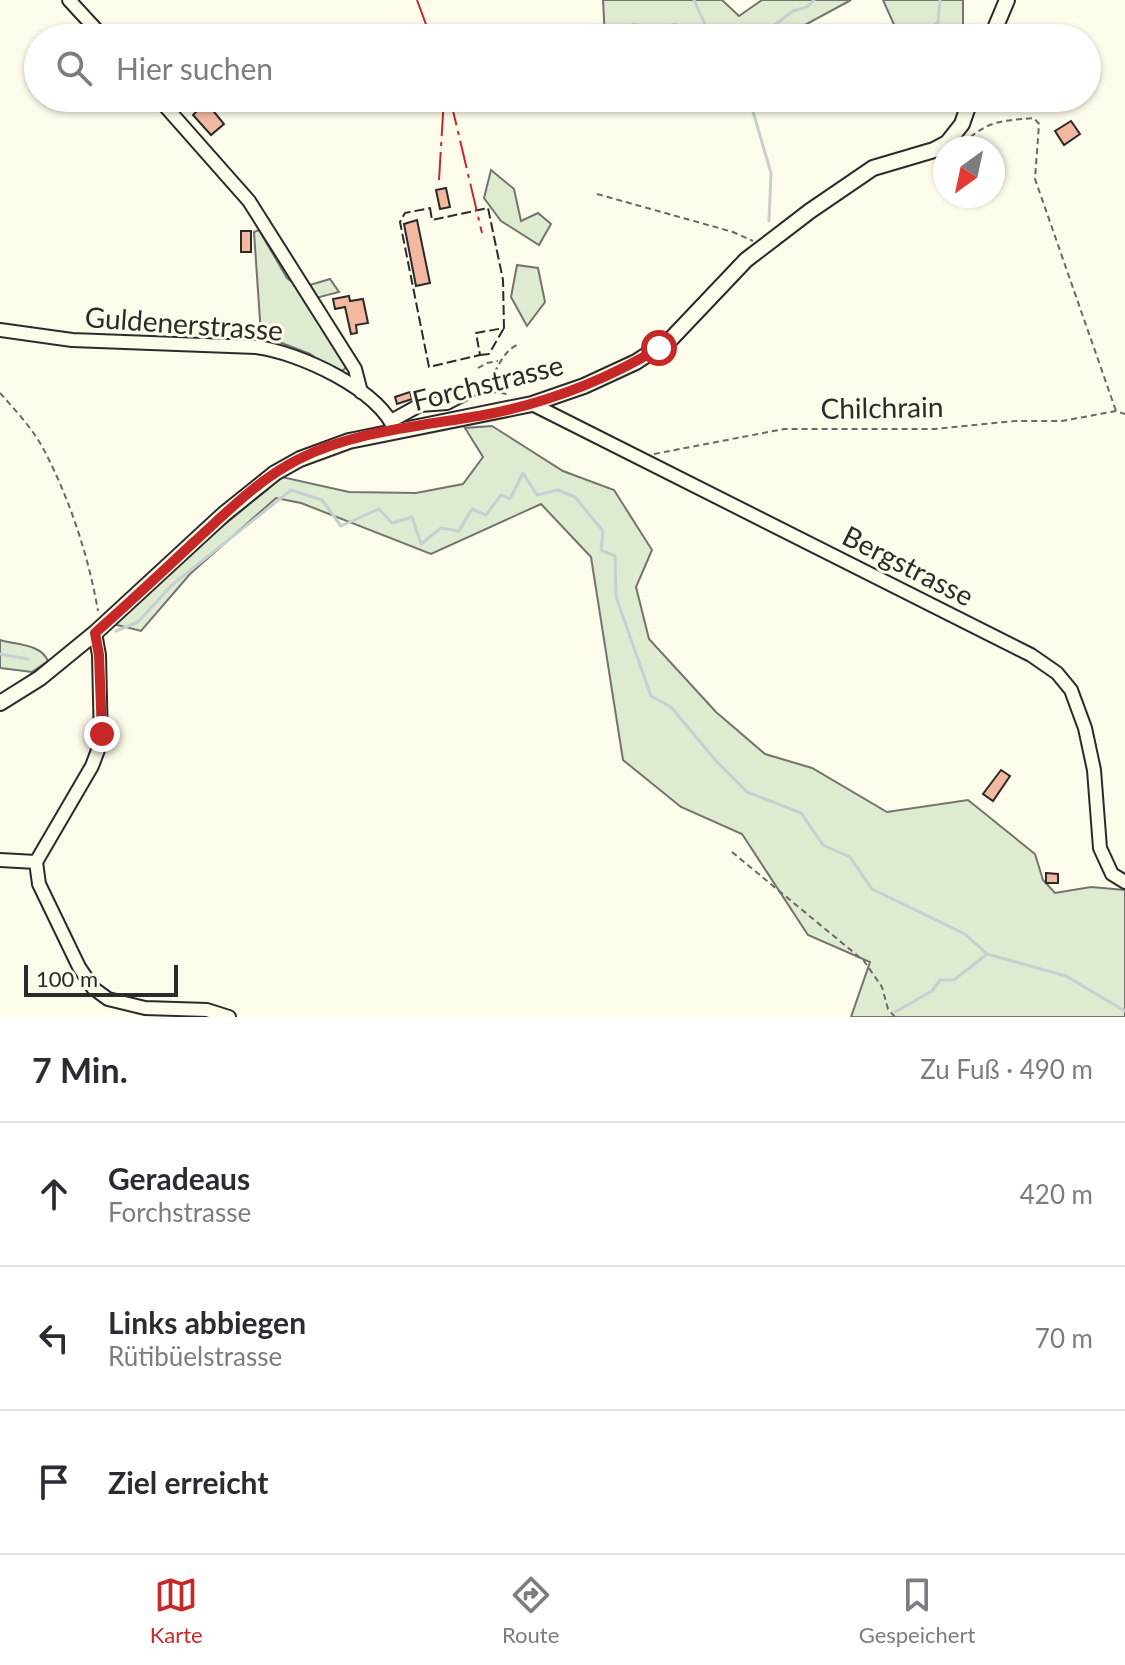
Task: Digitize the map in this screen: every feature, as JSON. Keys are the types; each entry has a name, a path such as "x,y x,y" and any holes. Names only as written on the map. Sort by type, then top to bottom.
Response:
{"main road":[{"path":"997,24 1007,0"},
{"name":"Forchstrasse","path":"0,703 40,678 232,507 275,473 325,448 393,426 532,404 610,374 659,348 687,324 759,248 873,168 934,150 947,143 962,124 966,112"}],"street":[{"path":"69,0 91,24"},
{"path":"171,112 237,185 262,220 355,369 361,392"},
{"name":"Guldenerstrasse","path":"0,330 72,340 269,349 310,362 361,392 383,410 393,426"},
{"path":"393,426 420,405 447,403 464,394"},
{"name":"Bergstrasse","path":"532,404 1031,655 1057,673 1071,690 1085,728 1094,770 1100,848 1112,874 1125,882"},
{"path":"97,626 102,722 99,750 36,862 43,893 68,946 93,988 108,999 145,1008 207,1010 229,1017"},
{"path":"0,860 36,862"}],"path":[{"path":"972,136 995,121 1034,118 1039,124 1035,179 1116,411"},
{"path":"597,194 733,232 751,239 759,248"},
{"path":"485,393 499,361 510,348 517,345"},
{"path":"478,368 499,361"},
{"path":"494,378 498,392"},
{"path":"464,394 472,398 498,392 514,396"},
{"path":"0,393 45,451 69,509 93,581 97,626"},
{"name":"Chilchrain","path":"641,460 648,455 765,431 934,429 1015,421 1062,421 1116,411 1125,414"},
{"path":"732,852 864,961 882,987 888,1009 895,1017"}],"green space":[{"path":"603,0 722,0 739,16 762,0 851,0 807,24 604,24"},
{"path":"883,0 963,0 963,24 894,24"},
{"path":"491,170 514,189 521,221 538,213 551,224 539,245 501,221 484,198"},
{"path":"259,230 287,278 300,288 330,279 339,292 304,301 346,368 337,374 310,354 261,335 254,232"},
{"path":"517,265 538,268 545,302 527,326 511,297"},
{"path":"492,426 563,471 614,490 652,550 636,587 649,639 716,712 765,754 812,768 887,812 968,800 1035,854 1043,880 1055,893 1091,887 1125,890 1125,1017 851,1017 870,962 808,935 742,834 681,807 623,760 591,557 541,504 431,554 301,503 276,498 190,574 141,631 113,624 282,477 349,492 416,493 463,484 483,457 465,428"},
{"path":"0,640 34,648 48,661 32,672 0,668"}],"building":[{"path":"196,112 214,112 224,124 211,135 193,115"},
{"path":"1071,121 1080,134 1064,145 1055,131"},
{"path":"446,188 450,207 440,209 436,190"},
{"path":"417,220 430,283 416,286 404,224"},
{"path":"241,231 251,231 251,252 241,252"},
{"path":"349,296 350,301 363,299 368,323 356,325 357,333 351,334 345,307 335,309 333,299"},
{"path":"410,392 412,399 397,404 395,397"},
{"path":"1001,770 1010,776 993,801 983,794"},
{"path":"1046,873 1058,874 1058,883 1046,883"}],"waterway":[{"path":"694,0 705,24"},
{"path":"776,24 814,0"},
{"path":"936,24 940,0"},
{"path":"753,112 771,173 769,221"},
{"path":"116,631 138,622 172,585 291,490 322,500 341,526 379,509 392,523 412,517 421,544 441,528 459,531 472,509 486,515 501,495 510,499 523,473 537,495 558,490 575,497 603,531 601,550 615,556 616,597 651,696 671,707 716,761 747,792 801,813 823,845 850,857 872,889 965,934 987,954 1066,976 1125,1011"},
{"path":"0,654 28,659"},
{"path":"895,1012 932,991 940,980 954,980 987,954"}],"fence":[{"path":"430,208 432,220 488,208 503,280 504,328 476,333 480,355 429,367 400,222 405,213 430,208"},
{"path":"480,355 489,354 504,328"}],"power":[{"path":"417,0 426,24"},
{"path":"439,180 443,112"},
{"path":"453,112 482,233"}],"route":[{"path":"102,734 99,655 95,633 224,514 275,473 325,448 349,441 493,413 558,396 636,362 659,348"}]}
